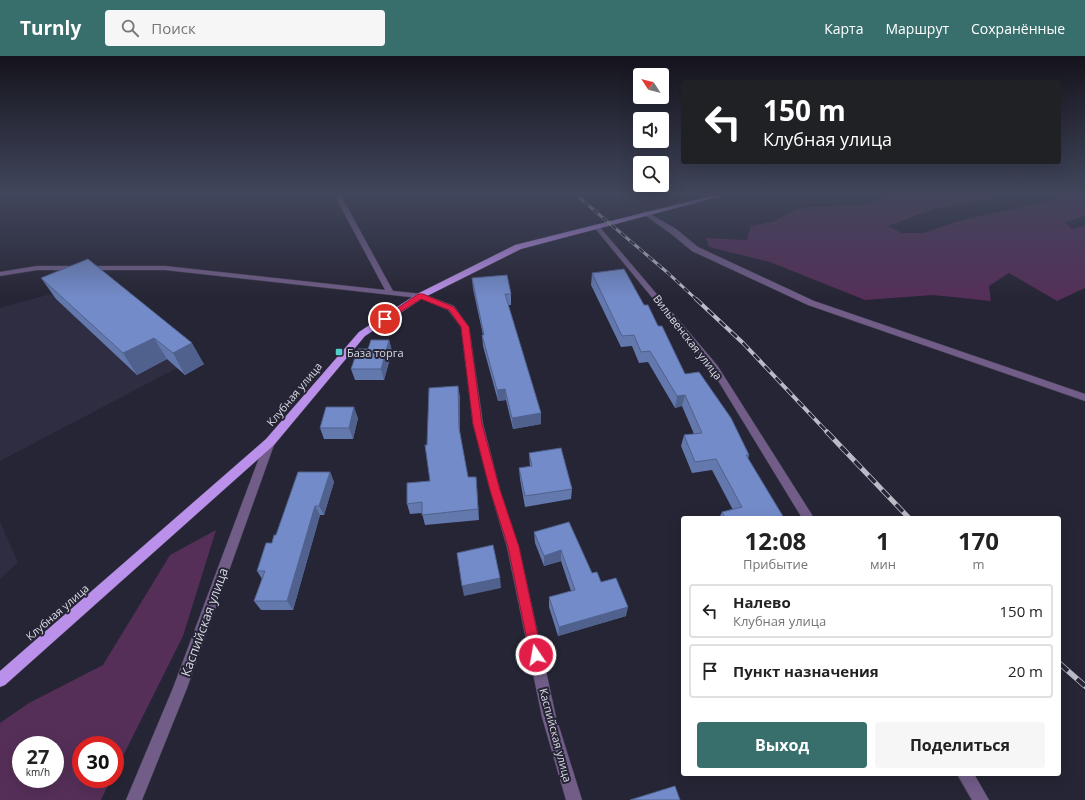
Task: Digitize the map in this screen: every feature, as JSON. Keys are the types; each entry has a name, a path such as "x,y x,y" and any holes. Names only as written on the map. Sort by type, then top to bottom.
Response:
{"main road":[{"name":"Клубная улица","path":"0,680 270,442 362,334 420,296 518,247 586,229"}],"street":[{"path":"356,229 390,292"},
{"name":"Вильвенская улица","path":"598,229 714,367 807,516"},
{"path":"668,229 695,249 731,268 811,303 1085,398"},
{"name":"Каспийская улица","path":"0,274 37,268 165,268 420,296 451,308 465,327 478,424 495,490 513,547 549,717 574,800"},
{"name":"Каспийская улица","path":"134,800 180,688 270,442"},
{"path":"966,776 981,800"}],"shaded area":[{"path":"750,229 893,229 901,233 924,233 936,229 1085,229 1085,288 1057,301 1009,273 989,286 991,301 933,295 865,300 770,262 709,247 706,238 747,240"},
{"path":"101,280 204,364 185,375 177,368 0,461 0,308"},
{"path":"0,522 18,562 0,579"},
{"path":"216,530 183,636 124,754 124,736 72,736 72,788 107,788 101,800 0,800 0,723 29,703 103,665 170,555"}],"building":[{"path":"88,259 192,343 173,353 154,338 123,353 41,278"},
{"path":"624,269 644,305 648,305 658,326 662,326 685,374 699,372 731,418 749,455 746,455 783,516 724,516 722,512 742,507 716,459 695,462 684,435 702,433 685,395 677,396 650,351 641,352 634,335 622,336 592,273"},
{"path":"507,275 511,294 505,294 541,413 512,418 505,389 497,390 482,335 484,335 472,278"},
{"path":"371,340 389,340 381,369 351,369 358,349 368,349"},
{"path":"458,386 459,428 468,477 476,477 478,509 422,515 422,502 407,504 407,483 430,481 425,445 427,445 429,388"},
{"path":"326,407 354,407 349,428 320,428"},
{"path":"561,448 572,489 525,496 519,468 532,466 529,453"},
{"path":"298,472 330,472 319,506 315,506 287,601 254,601 265,571 257,571 266,543 272,543 274,535 276,535"},
{"path":"569,522 592,573 597,572 601,582 616,578 628,607 559,627 549,597 575,590 561,550 544,556 534,532"},
{"path":"493,545 500,578 462,586 457,553"},
{"path":"675,786 680,800 630,800"}],"railway":[{"path":"616,229 697,300"},
{"path":"696,299 743,343 828,433"},
{"path":"827,432 907,516"},
{"path":"1061,665 1085,686"}],"place":[{"name":"База торга","path":"339,352"}],"route":[{"path":"385,319 420,296 451,308 465,327 467,352 478,424 495,490 513,547 536,655"}]}
